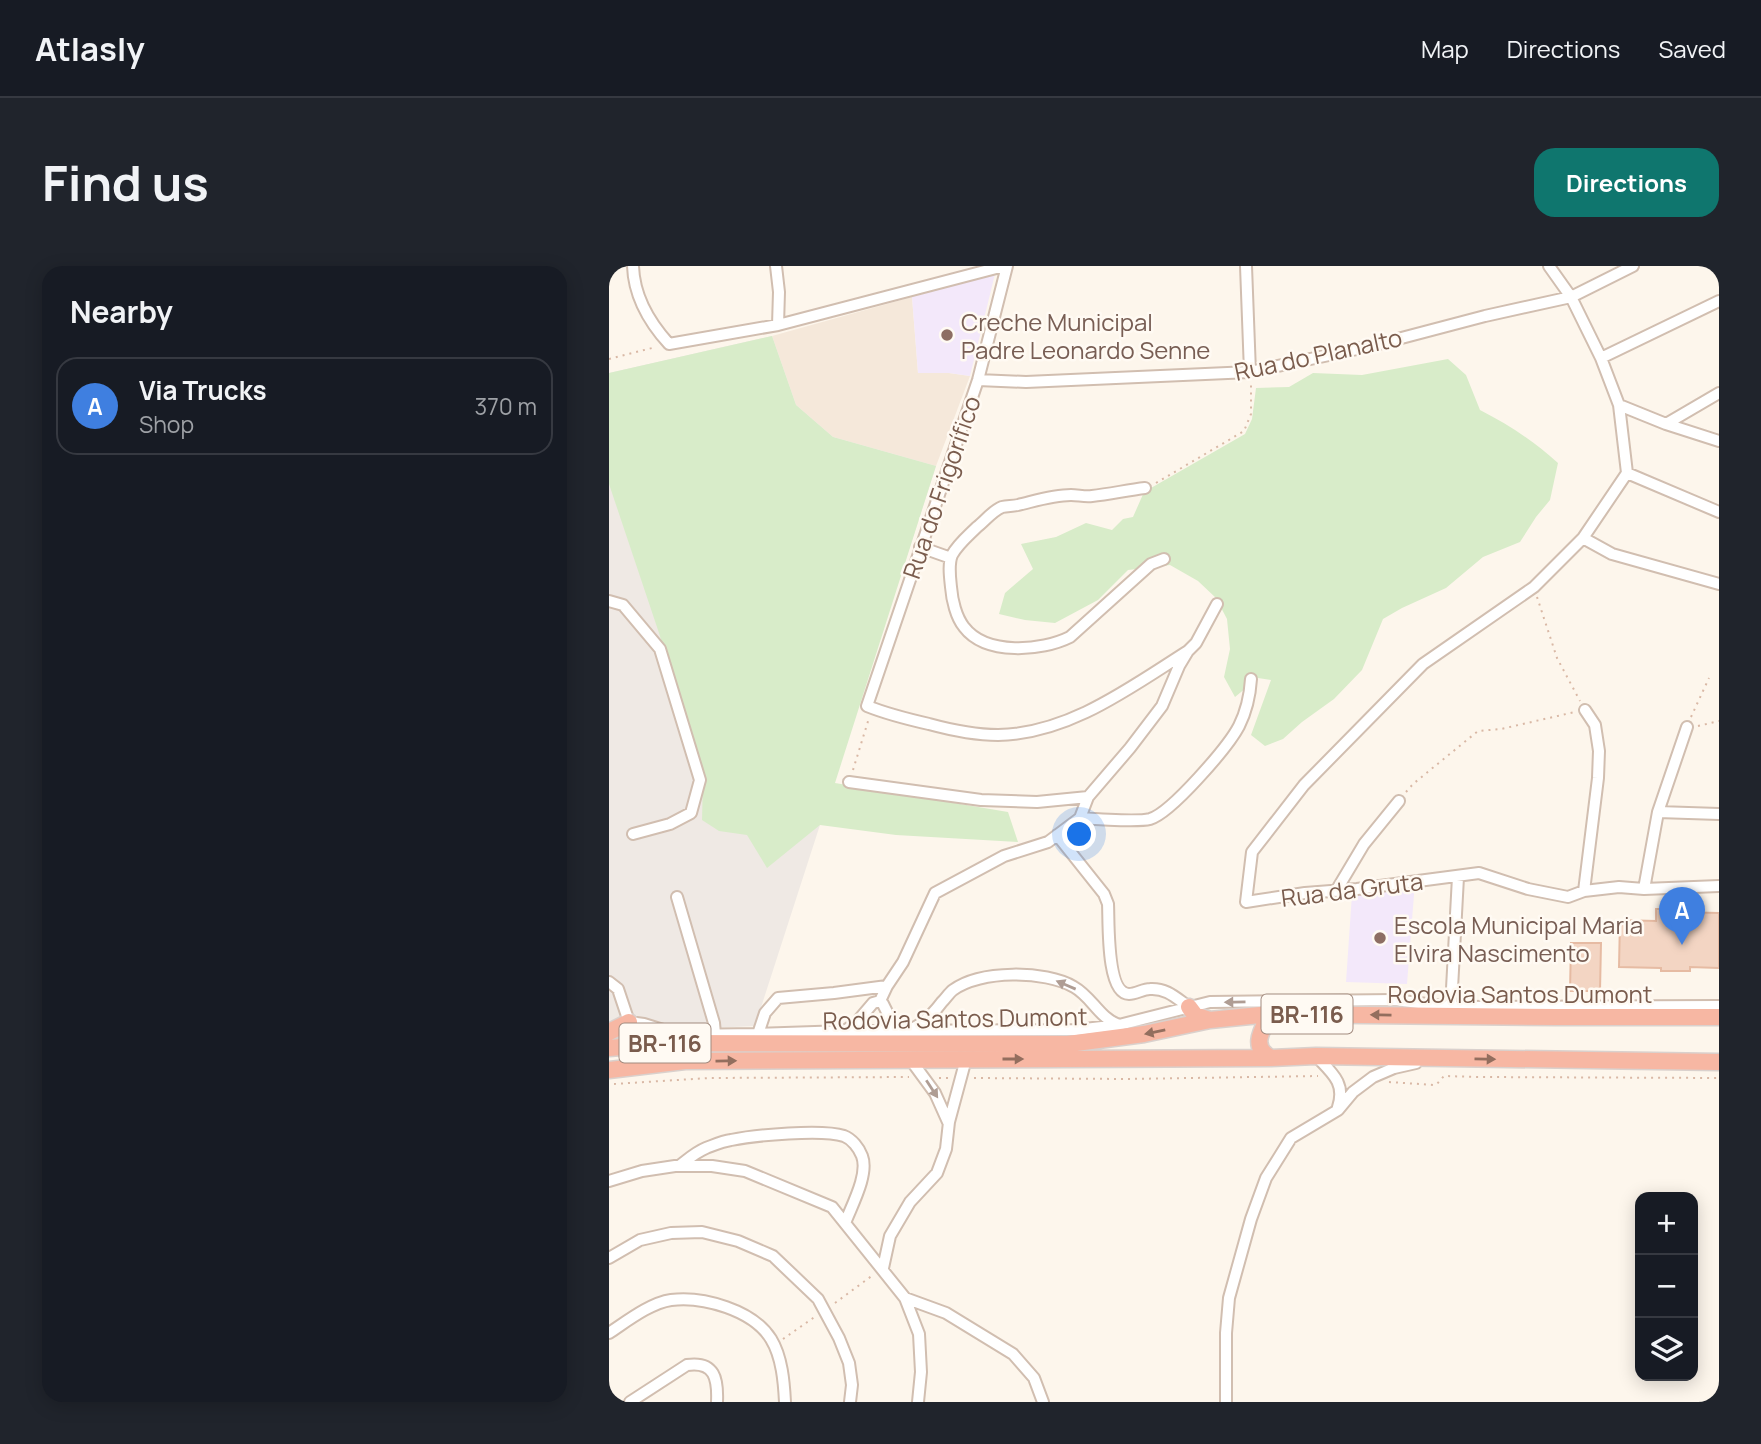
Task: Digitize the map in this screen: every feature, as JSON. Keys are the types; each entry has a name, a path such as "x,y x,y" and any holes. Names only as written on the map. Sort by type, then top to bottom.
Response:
{"highway":[{"path":"1680,1006 1716,1013"},
{"path":"1189,1007 1195,1015 1210,1020"},
{"path":"1271,1058 1264,1055 1259,1045 1261,1032 1280,1010"},
{"name":"Rodovia Santos Dumont","path":"609,1048 718,1038 1068,1044 1144,1034 1210,1020 1280,1010 1557,1017 1716,1013"},
{"path":"609,1032 629,1021"},
{"name":"Rodovia Santos Dumont","path":"609,1070 685,1061 1316,1056 1719,1062"}],"street":[{"path":"633,266 641,304 657,331 669,344"},
{"path":"776,266 779,292 778,325"},
{"name":"Rua do Frigorífico","path":"669,344 778,325 1006,266 978,380 867,706 882,712"},
{"path":"1246,266 1250,372"},
{"path":"1534,587 1583,538 1627,473 1619,405 1601,358 1571,297 1549,266"},
{"name":"Rua do Planalto","path":"978,380 1026,382 1250,372 1371,346 1571,297 1633,266"},
{"path":"1601,358 1719,301"},
{"path":"1666,424 1719,393"},
{"path":"1619,405 1719,441"},
{"path":"1627,473 1719,512"},
{"path":"1145,488 1089,497 1055,497 1001,508 967,536 951,558 952,595 958,615 965,628 974,636 1014,649 1030,649 1070,637 1151,564 1164,559"},
{"path":"1583,538 1612,554 1719,584"},
{"path":"920,547 951,558"},
{"name":"Rua da Gruta","path":"1534,587 1423,664 1304,785 1252,852 1246,902 1479,873 1528,889 1568,897 1584,891 1619,887 1644,889 1719,886"},
{"path":"609,601 623,605 660,649 700,780 691,813 670,824 633,834"},
{"path":"882,712 954,731 999,735 1048,727 1112,699 1188,651 1196,643 1217,604"},
{"path":"845,1031 856,1023 873,1003 880,1001 903,962 935,893 1004,856 1048,842 1080,818 1088,797 1162,706 1188,651"},
{"path":"1080,818 1149,820 1163,813 1190,788 1238,727 1246,707 1251,680"},
{"path":"1584,891 1599,751 1595,725 1585,710"},
{"path":"1644,889 1658,812 1686,727"},
{"path":"849,782 981,800 1037,802 1088,797"},
{"path":"1336,891 1364,844 1399,801"},
{"path":"1658,812 1719,814"},
{"path":"1057,835 1104,894 1108,904 1112,974 1117,988 1123,993 1131,994 1149,989 1166,990 1189,1007"},
{"name":"Rua da Gruta","path":"1451,1007 1458,877"},
{"path":"609,982 618,989 629,1021 679,1035 718,1038 677,897"},
{"path":"904,1032 919,1026 951,990 978,980 1006,975 1034,976 1074,987 1101,1013 1119,1025"},
{"path":"887,986 778,998 765,1013 756,1038 845,1031 1076,1030 1119,1025 1210,1002 1280,1010 1395,1000 1451,1007 1680,1006"},
{"path":"880,1001 888,1017 904,1032"},
{"path":"1316,1056 1334,1075 1339,1085 1341,1092 1338,1110"},
{"path":"910,1059 935,1093 949,1122"},
{"path":"883,1268 890,1236 910,1202 937,1173 946,1149 949,1122 966,1059"},
{"path":"1226,1402 1229,1298 1251,1219 1266,1178 1291,1138 1338,1110 1369,1079 1394,1068 1443,1059"},
{"path":"679,1166 703,1149 730,1140 787,1134 829,1133 848,1137 857,1146 864,1166 845,1223"},
{"path":"609,1181 642,1171 679,1166 712,1166 745,1171 832,1207 905,1298 919,1334 921,1372 918,1402"},
{"path":"609,1258 640,1240 671,1233 702,1232 738,1241 773,1256 818,1299 839,1338 849,1363 852,1385 850,1402"},
{"path":"905,1298 946,1314 1013,1354 1034,1378 1043,1402"},
{"path":"609,1333 643,1311 669,1300 697,1300 735,1309 754,1321 771,1339 782,1369 785,1402"},
{"path":"630,1402 687,1364 698,1363 710,1370 717,1381 717,1402"}],"path":[{"path":"609,359 669,344"},
{"path":"1145,488 1244,431 1251,414 1250,372"},
{"path":"1399,801 1413,784 1478,730 1501,729 1585,710 1557,658 1534,587"},
{"path":"1686,727 1709,678"},
{"path":"849,782 870,716 882,712"},
{"path":"1686,727 1719,721"},
{"path":"609,1084 709,1078 1127,1079 1334,1075"},
{"path":"1369,1079 1434,1085 1444,1076 1719,1078"}],"shaded area":[{"name":"Creche Municipal Padre Leonardo Senne","path":"995,274 970,376 918,373 912,297"},
{"path":"912,297 918,373 970,376 936,466 833,437 796,405 772,336"},
{"path":"772,336 796,405 833,437 936,466 755,1026 687,1029 609,1038 609,373"},
{"name":"Escola Municipal Maria Elvira Nascimento","path":"1415,882 1407,984 1346,982 1352,894"}],"green space":[{"path":"772,336 796,405 833,437 936,466 835,783 1008,812 1018,842 896,835 820,825 767,868 747,835 719,831 702,820 703,779 659,633 609,484 609,373"},
{"path":"1448,359 1466,375 1480,410 1521,434 1558,463 1550,500 1520,542 1483,557 1446,588 1383,619 1362,670 1334,699 1283,739 1265,746 1251,735 1271,680 1258,678 1235,697 1224,677 1230,649 1227,619 1216,598 1198,581 1170,565 1128,570 1098,600 1055,623 999,614 1005,593 1033,569 1021,544 1056,537 1086,523 1112,530 1123,519 1133,517 1144,492 1245,434 1252,419 1256,388 1289,387 1313,373 1362,375"}],"building":[{"path":"1656,909 1719,913 1719,968 1690,967 1690,971 1661,971 1661,968 1619,967 1620,920 1656,921"},
{"path":"1571,943 1601,943 1600,991 1570,991"}],"place":[{"name":"Creche Municipal Padre Leonardo Senne","path":"947,335"},
{"name":"Escola Municipal Maria Elvira Nascimento","path":"1380,938"},
{"name":"Via Trucks","path":"1682,945"}]}
